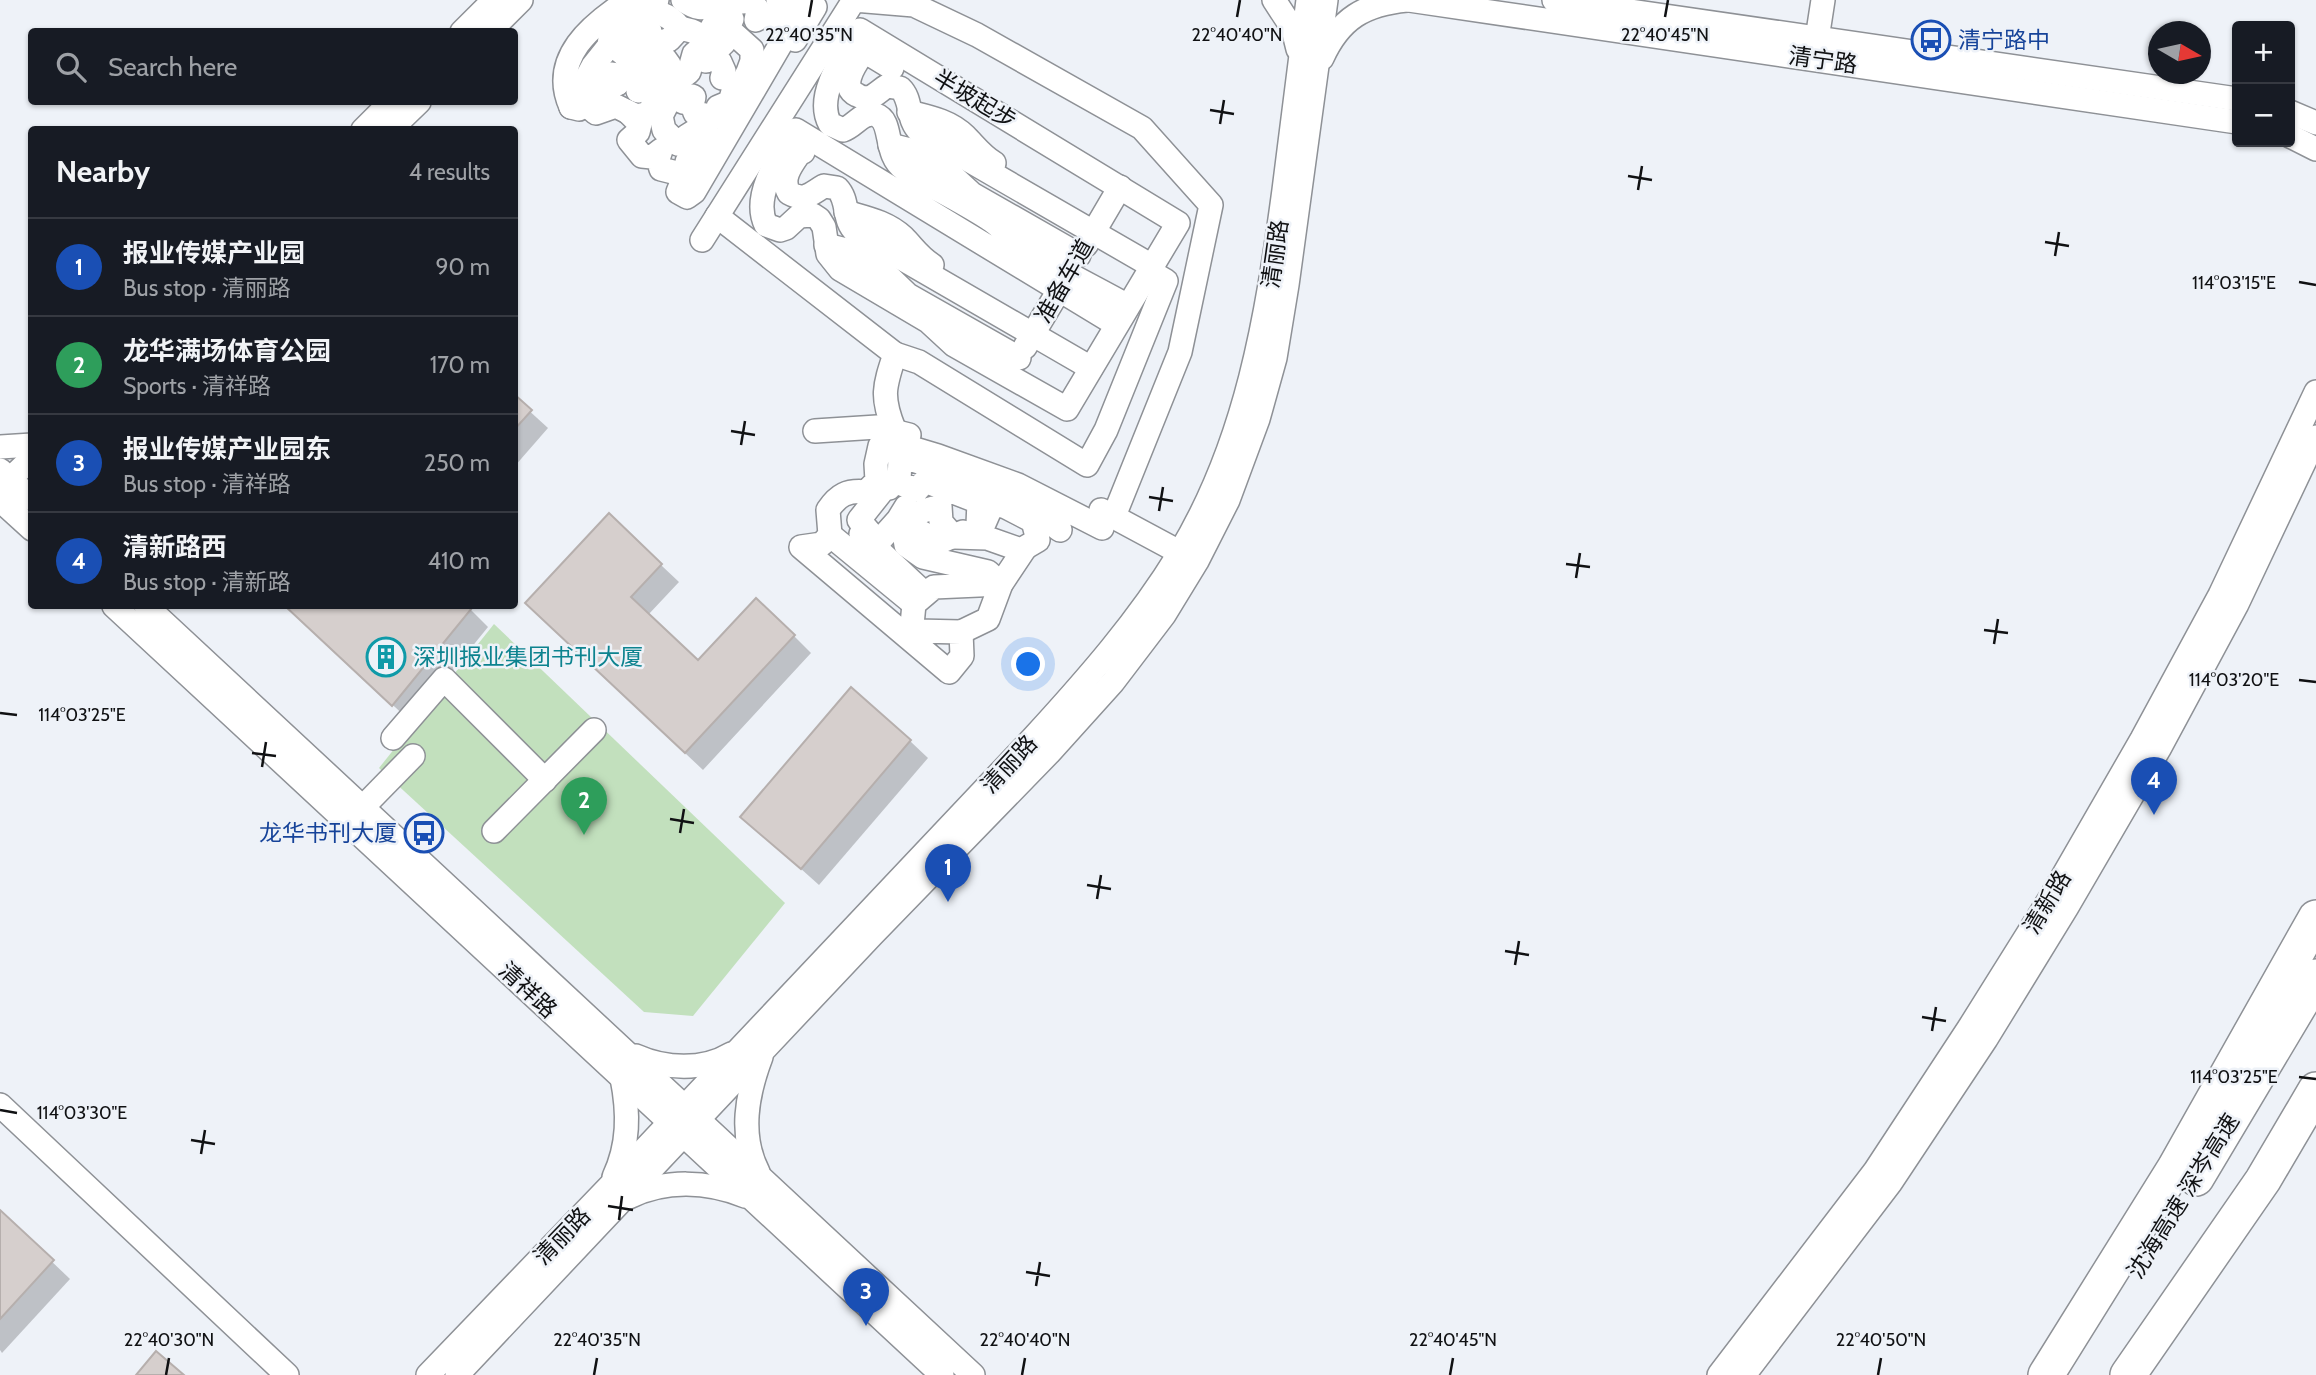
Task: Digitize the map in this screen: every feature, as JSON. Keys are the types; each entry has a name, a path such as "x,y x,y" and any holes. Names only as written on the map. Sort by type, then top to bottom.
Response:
{"highway":[{"path":"2046,1375 2175,1168 2316,918"},
{"name":"沈海高速 深岑高速","path":"2066,1375 2153,1247 2316,976"},
{"path":"2128,1375 2263,1180 2316,1090"}],"street":[{"path":"466,28 494,0"},
{"path":"493,28 521,0"},
{"path":"683,0 700,8 707,7 715,0"},
{"path":"638,147 648,136 667,94 686,47 684,43 694,35 710,31 718,17 722,16 731,21 727,0"},
{"path":"620,101 624,72 631,71 642,77 643,82 638,91 649,87 683,102 694,97 692,106 695,113 708,124 708,140 694,160 687,162 678,192 687,197 694,192 786,36 796,12 776,8 756,20 758,10 755,5 740,0"},
{"path":"696,203 815,8 803,0"},
{"path":"702,240 854,0 914,5 977,35 1142,128 1211,205 1180,352 1108,522"},
{"path":"1273,0 1293,29 1308,68"},
{"name":"清丽路","path":"457,1375 616,1193 752,1049 1049,753 1113,682 1164,615 1188,557 1228,499 1258,419 1275,358 1287,285 1308,68 1308,0"},
{"name":"清丽路","path":"1308,68 1326,0"},
{"name":"清宁路","path":"1308,68 1343,24 1362,10 1381,3 1408,0 2232,98"},
{"name":"清宁路","path":"1554,0 2232,120"},
{"path":"1816,48 1823,0"},
{"path":"579,106 593,66 627,46 637,30 650,31 645,26 645,3"},
{"path":"579,106 564,92 568,57 601,18 645,3 694,35 723,44 732,32 752,50 752,61 733,79"},
{"path":"752,50 761,46 766,38 776,8"},
{"path":"915,72 860,30 834,71 826,110 830,124 843,130 863,116 877,115 883,119 896,162 1028,227 1069,273 1143,339"},
{"path":"618,50 612,73 620,101 637,116 650,113 667,94 680,79 689,72 694,54 699,50 706,61 710,58 720,62 724,71 733,79 734,88 730,102 708,124 682,144 678,144 664,130 667,94 643,66 645,51 638,58 632,59 618,50"},
{"path":"717,216 895,354 919,362 1087,465 1106,430 1166,281 1096,227 1047,194 920,132 914,127 905,92 894,86 887,86 872,97 866,98 853,93 848,80 864,51 915,72"},
{"name":"半坡起步","path":"915,72 1027,140 1075,160 1178,223 1151,269"},
{"path":"579,106 596,99 605,84 640,124 638,147"},
{"path":"367,126 388,105"},
{"path":"394,126 416,105"},
{"path":"2295,114 2316,123"},
{"path":"1069,273 1012,260 964,240 851,172 796,130 771,171 762,210 766,225 780,230 799,216 813,215 824,227 832,262 965,327 1067,409 1151,269"},
{"path":"2295,138 2316,149"},
{"path":"638,147 652,157 661,150 661,169 685,175"},
{"path":"851,172 801,151 785,180 789,193 802,198 824,186 837,188 845,199 846,212 851,227 856,232 983,294 1122,392"},
{"path":"983,163 1096,227"},
{"name":"准备车道","path":"1014,367 1120,187"},
{"path":"969,200 1017,244 1069,273"},
{"path":"920,263 1035,330"},
{"path":"905,300 954,345 1014,367"},
{"path":"894,429 885,406 887,379 895,354"},
{"name":"清新路","path":"1719,1375 1875,1171 2051,897 2142,739 2220,594 2316,393"},
{"path":"815,431 857,427 894,429 1051,487 1108,522 1188,557"},
{"name":"清新路","path":"1744,1375 1891,1182 1986,1039 2067,907 2159,748 2237,604 2316,437"},
{"path":"919,599 859,520 882,484 876,464 880,446 888,441 939,456 1018,485 1067,522"},
{"path":"0,447 28,444"},
{"path":"914,494 899,483 900,456 973,479 1031,508 1067,522 1108,522"},
{"path":"28,465 13,492 28,521"},
{"path":"878,543 925,481 979,502 983,531 993,578 988,619 961,632 917,631 912,625 919,599 934,587 993,578 1025,548 1038,540 1033,521 993,503 983,531"},
{"path":"914,494 882,484 866,492 851,490 834,500 828,510 830,535 821,544 801,547 949,672 962,656 961,632"},
{"path":"831,506 878,543"},
{"path":"908,536 920,512 940,506 940,522 954,537"},
{"path":"908,536 923,557 1014,584 1067,522"},
{"path":"878,543 908,536 940,542 983,531 1021,550 1025,548"},
{"path":"830,535 919,599"},
{"name":"清祥路","path":"117,609 622,1078 684,1121"},
{"name":"清祥路","path":"149,609 625,1051 684,1121 757,1188 973,1375"},
{"path":"393,738 444,679 545,780"},
{"path":"494,831 594,730"},
{"path":"363,807 413,756"},
{"path":"622,1078 627,1101 625,1145 616,1193 686,1184 730,1190 757,1188 747,1121 754,1076 752,1049 722,1059 685,1066 646,1061 625,1051"},
{"path":"0,1105 287,1375"},
{"name":"清祥路","path":"757,1188 942,1375"},
{"name":"清丽路","path":"428,1375 616,1193"}],"green space":[{"path":"494,624 785,903 693,1016 644,1012 379,768"}],"building":[{"path":"518,398 532,410 518,426"},
{"path":"609,513 662,564 631,597 698,660 756,598 795,635 685,753 525,603"},
{"name":"深圳报业集团书刊大厦","path":"288,609 471,609 392,706"},
{"path":"851,687 911,740 801,869 740,817"},
{"path":"0,1210 54,1260 0,1319"},
{"path":"156,1351 184,1375 136,1375"}],"place":[{"name":"清宁路中","path":"1931,40"},
{"name":"深圳报业集团书刊大厦","path":"386,657"},
{"name":"清新路西","path":"2154,815"},
{"name":"龙华书刊大厦","path":"424,833"},
{"name":"龙华满场体育公园","path":"584,835"},
{"name":"报业传媒产业园","path":"948,902"},
{"name":"报业传媒产业园东","path":"866,1326"}]}
